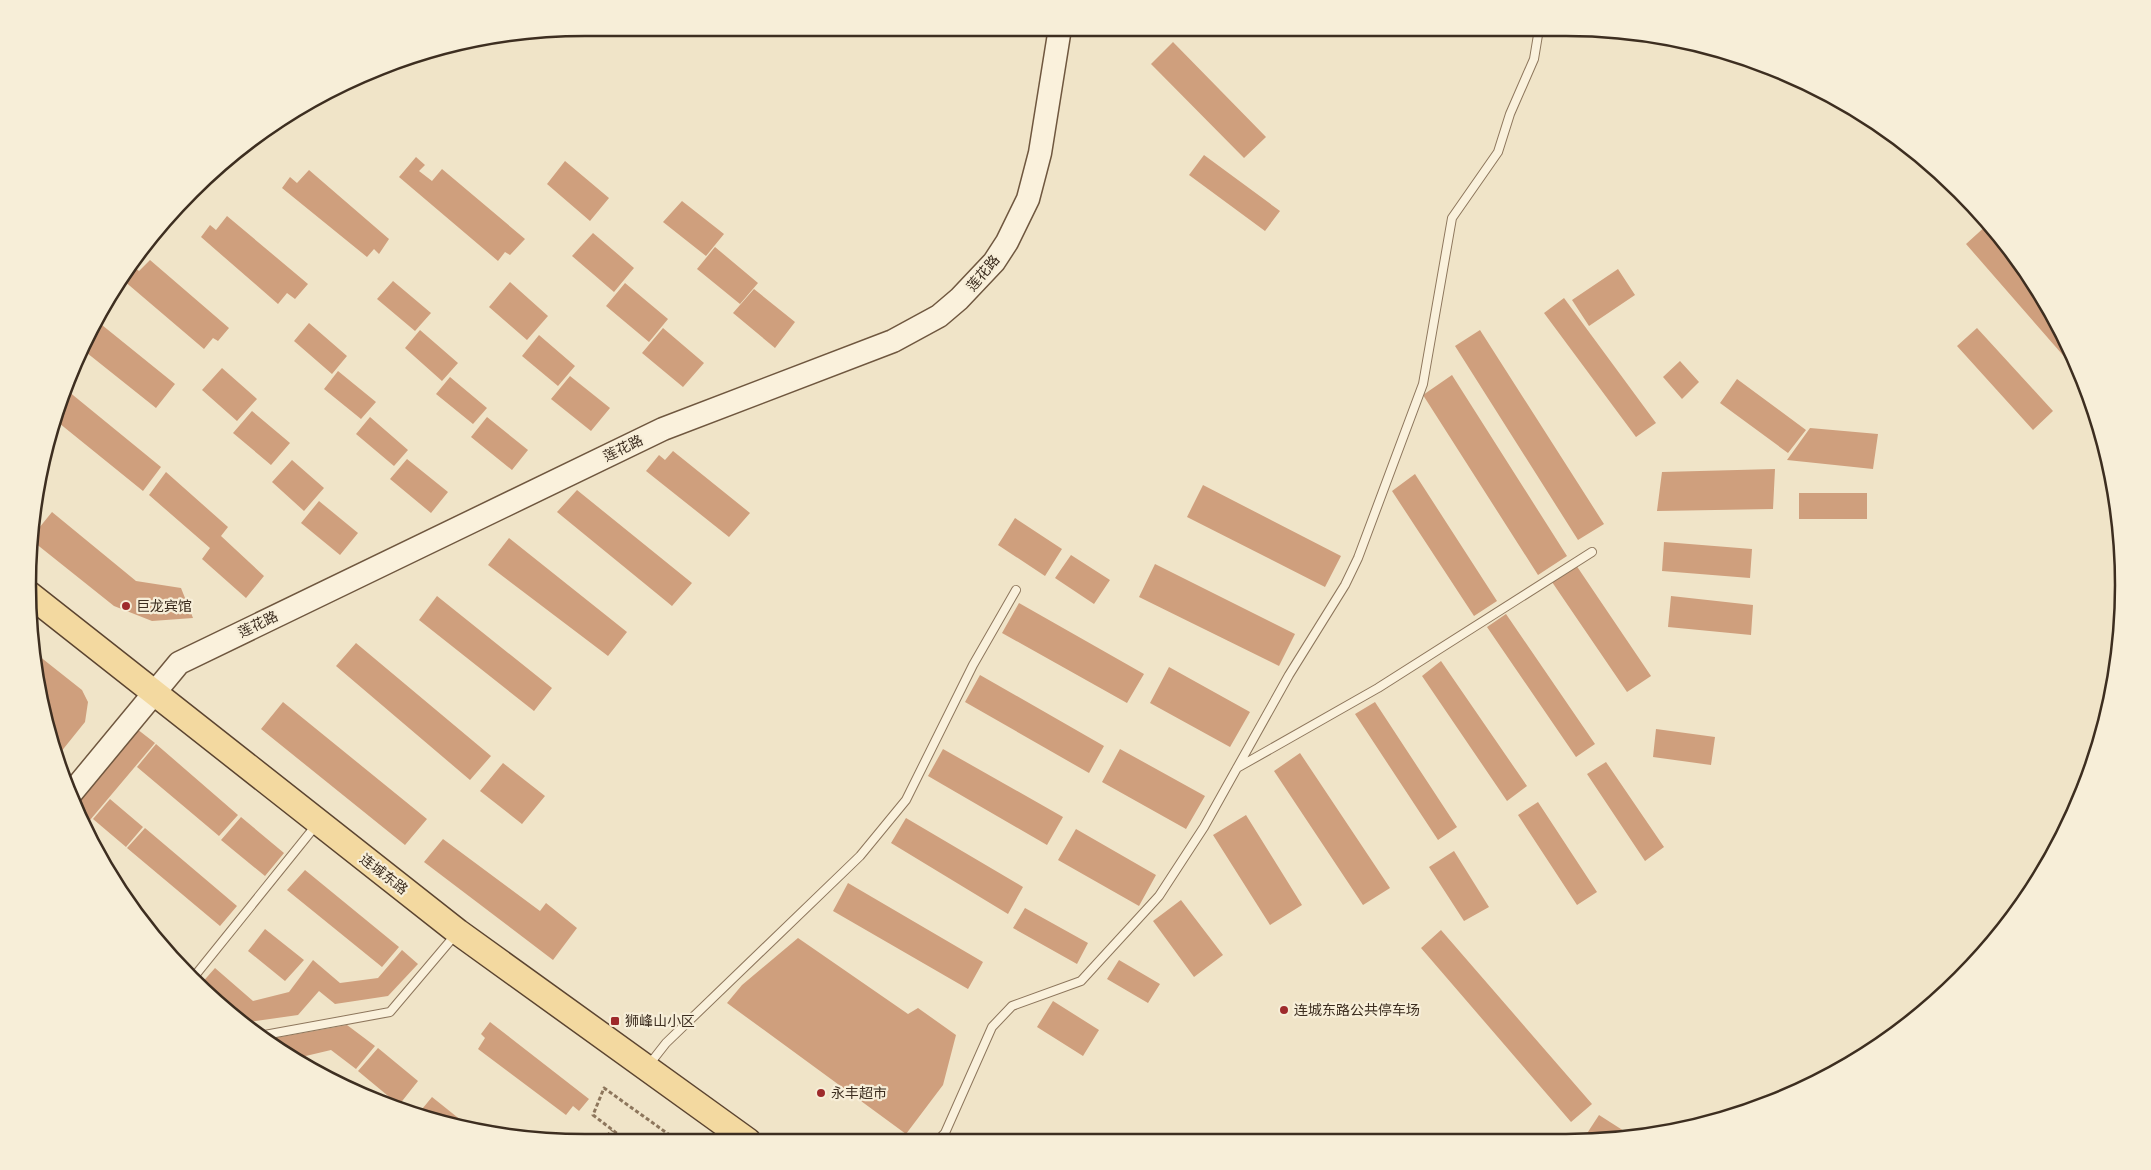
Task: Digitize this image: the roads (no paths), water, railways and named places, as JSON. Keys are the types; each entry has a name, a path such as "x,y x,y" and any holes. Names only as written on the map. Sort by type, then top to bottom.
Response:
{"main road":[{"name":"莲花路","path":"75,788 179,662 663,429 893,341 939,316 959,299 994,262 1007,242 1028,199 1040,152 1059,36"},
{"name":"连城东路","path":"36,600 458,932 738,1134"}],"lane":[{"path":"945,1134 992,1027 1012,1006 1081,982 1159,896 1204,827 1289,675 1345,585 1358,558 1423,384 1452,218 1498,152 1510,114 1534,59 1538,36"},
{"path":"1237,768 1378,688 1592,552"},
{"path":"646,1068 666,1043 860,856 906,800 973,665 1016,590"},
{"path":"197,973 318,822"},
{"path":"272,1035 390,1012 458,932"}],"place":[{"name":"巨龙宾馆","path":"126,606"},
{"name":"连城东路公共停车场","path":"1284,1010"},
{"name":"狮峰山小区","path":"615,1021"},
{"name":"永丰超市","path":"821,1093"}]}
